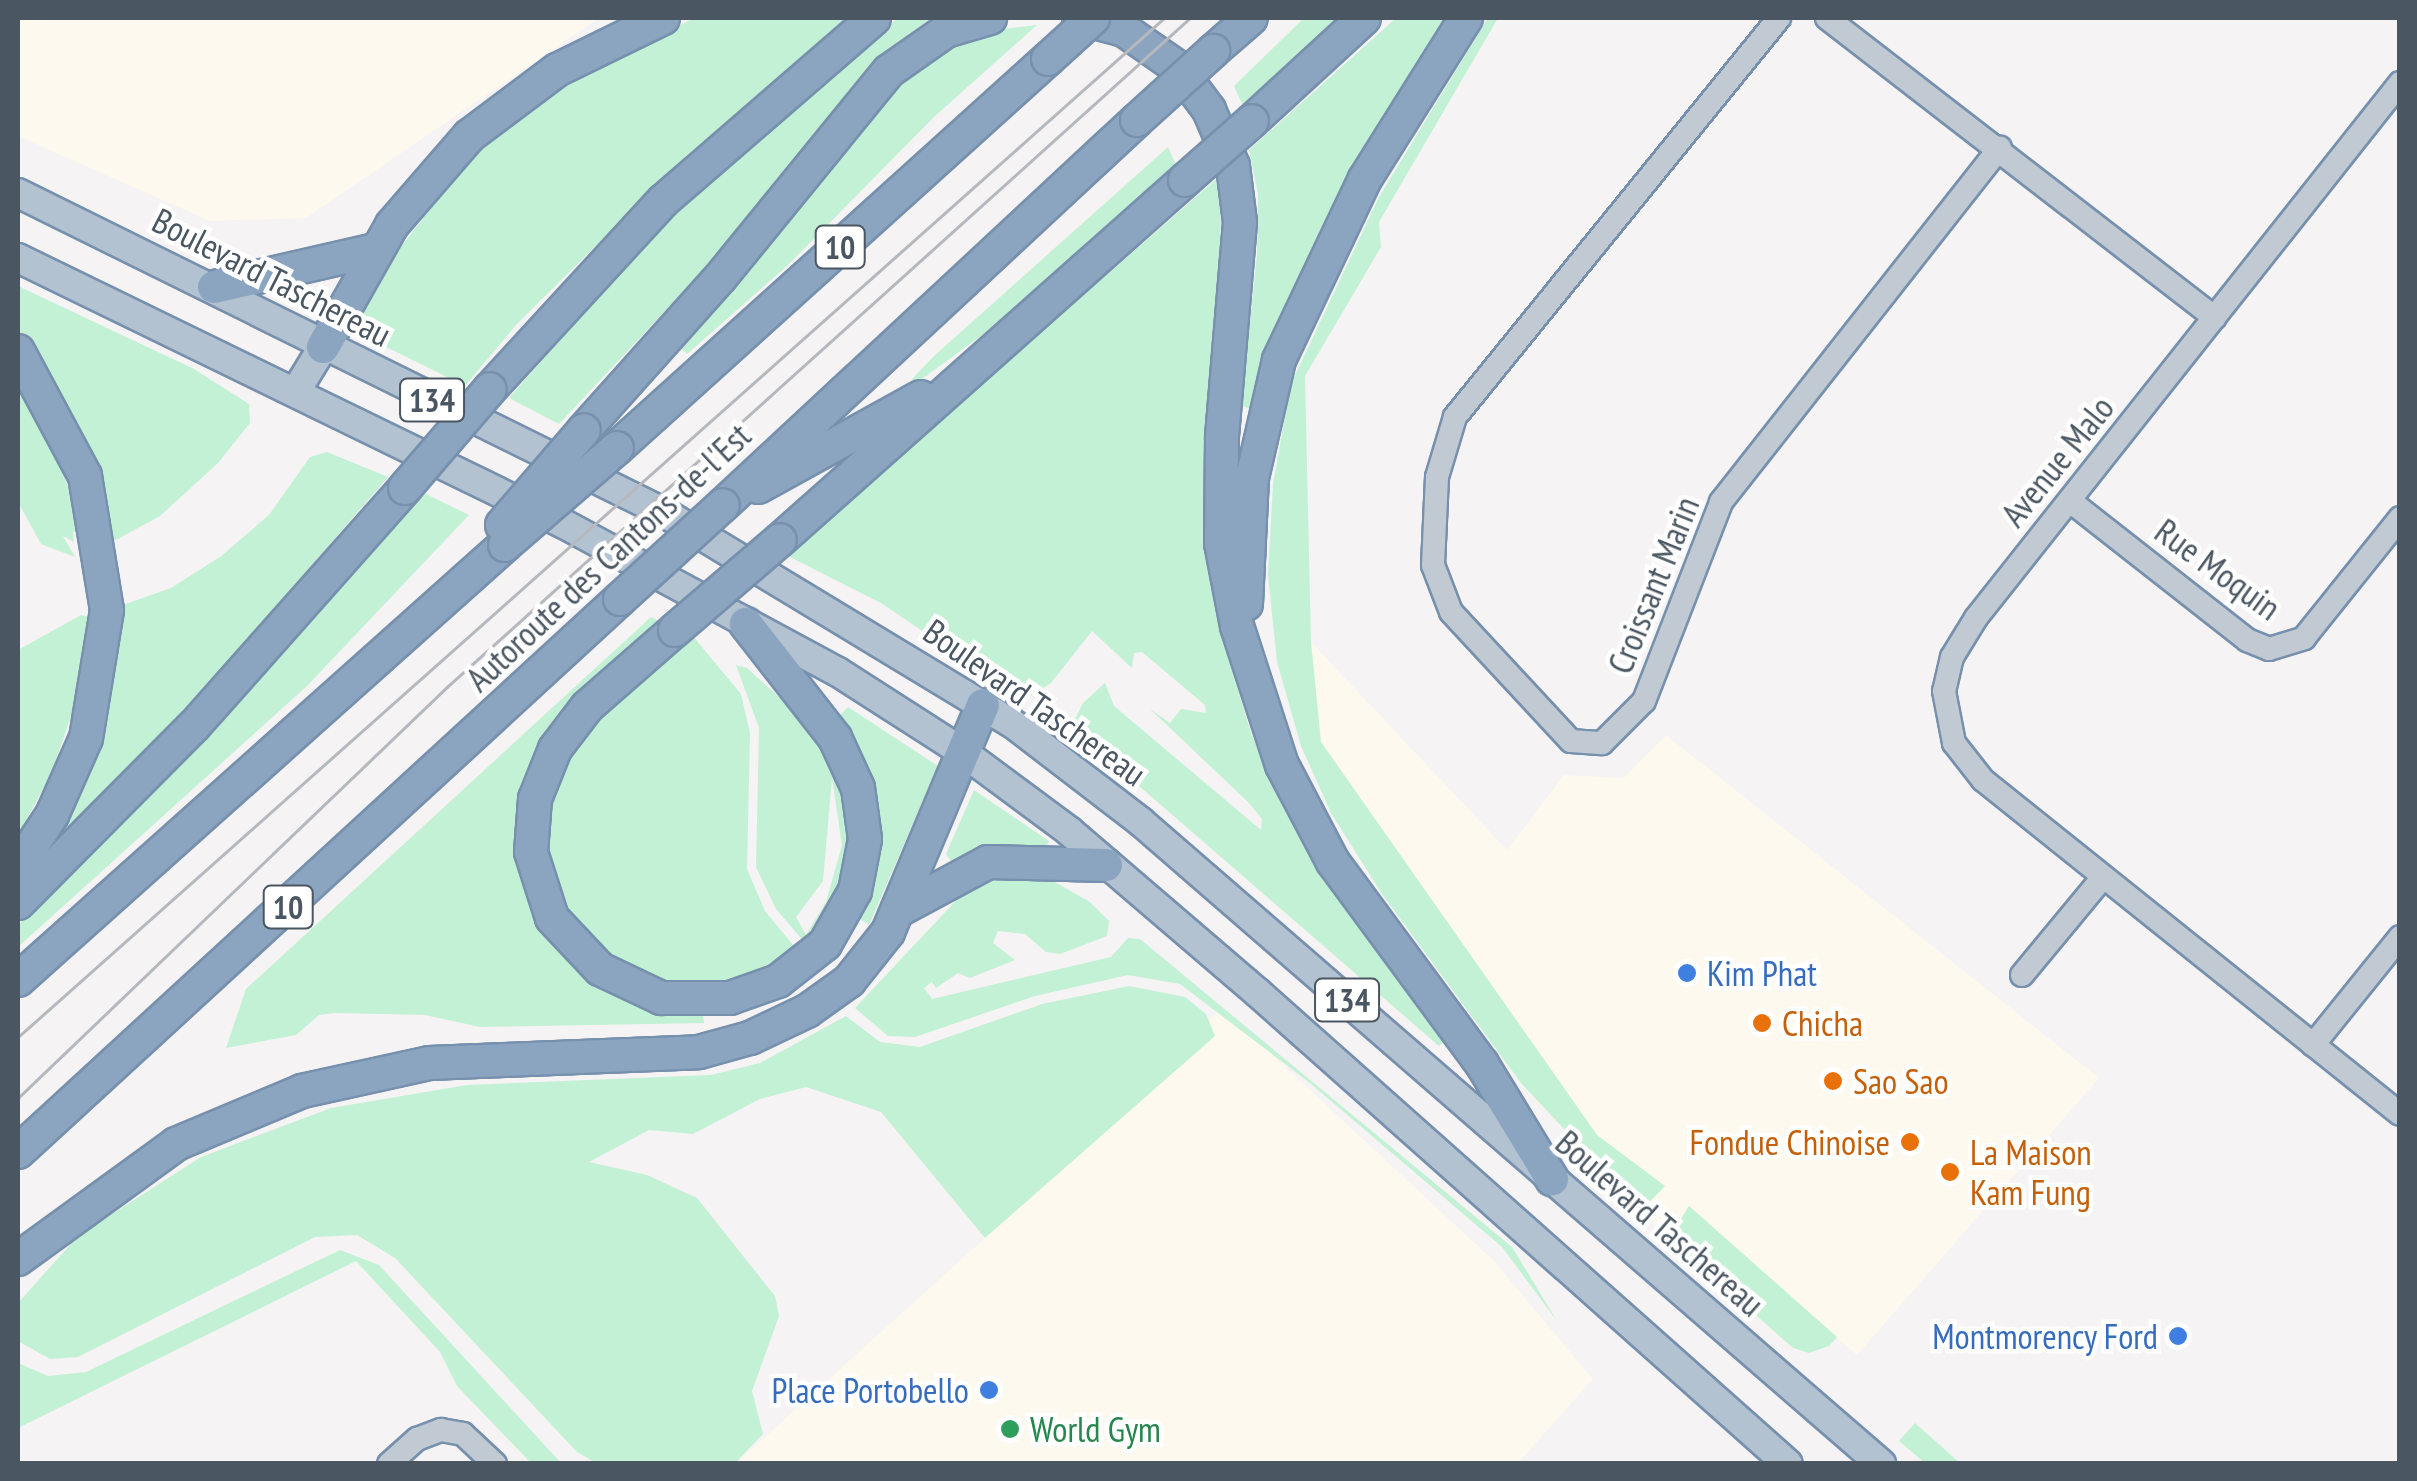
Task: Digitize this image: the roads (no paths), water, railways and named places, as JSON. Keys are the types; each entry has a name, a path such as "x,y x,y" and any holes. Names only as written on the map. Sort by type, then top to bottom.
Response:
{"highway":[{"path":"323,347 376,250 430,176 498,110 584,55 663,18"},
{"path":"18,903 194,726 490,388 663,201 874,18"},
{"path":"498,541 584,430 701,300 888,71 930,40 990,18"},
{"path":"1078,18 1124,30 1176,67 1209,110 1233,166 1240,222 1220,514 1227,582 1254,684 1282,764 1321,842 1482,1064 1552,1180"},
{"name":"Autoroute des Cantons-de-l'Est","path":"18,980 430,610 498,541 617,448 1093,18"},
{"name":"Autoroute des Cantons-de-l'Est","path":"18,1152 1251,18"},
{"path":"746,624 835,738 858,788 864,839 855,891 825,944 792,974 730,998 661,998 600,969 552,918 531,852 535,799 554,749 587,707 780,540 1364,18"},
{"path":"1254,684 1247,525 1258,443 1280,360 1365,179 1466,18"},
{"path":"214,286 327,266 376,250"},
{"path":"722,505 885,421 995,347"},
{"path":"18,351 77,454 99,535 107,610 86,738 52,815 18,868"},
{"path":"18,1259 176,1144 315,1086 462,1060 682,1054 765,1033 849,980 899,910 983,705"},
{"path":"899,910 988,862 1106,866"}],"main road":[{"name":"Boulevard Taschereau","path":"18,193 214,286 323,347 663,512 983,705 1141,822 1881,1464"},
{"name":"134","path":"18,258 296,392 746,624 964,753 1106,866 1622,1311 1788,1464"},
{"path":"296,392 323,347"}],"street":[{"name":"Croissant Marin","path":"1779,18 1454,417 1436,477 1433,565 1451,612 1570,741 1602,743 1644,701 1721,502 2000,148"},
{"path":"1827,18 2215,318"},
{"name":"Avenue Malo","path":"2400,83 1959,643 1946,673 1944,708 1954,743 1970,768 2400,1114"},
{"name":"Rue Moquin","path":"2070,502 2247,640 2269,649 2304,638 2400,518"},
{"path":"2022,976 2103,877"},
{"path":"2314,1045 2400,937"},
{"path":"389,1464 417,1439 441,1430 464,1434 495,1464"}],"tram line":[{"path":"18,1037 1164,18"},
{"path":"18,1098 447,687 1190,18"}],"place":[{"name":"Kim Phat","path":"1687,973"},
{"name":"Chicha","path":"1762,1023"},
{"name":"Sao Sao","path":"1833,1081"},
{"name":"Fondue Chinoise","path":"1910,1142"},
{"name":"La Maison Kam Fung","path":"1950,1172"},
{"name":"Montmorency Ford","path":"2178,1336"},
{"name":"Place Portobello","path":"989,1390"},
{"name":"World Gym","path":"1010,1429"}]}
